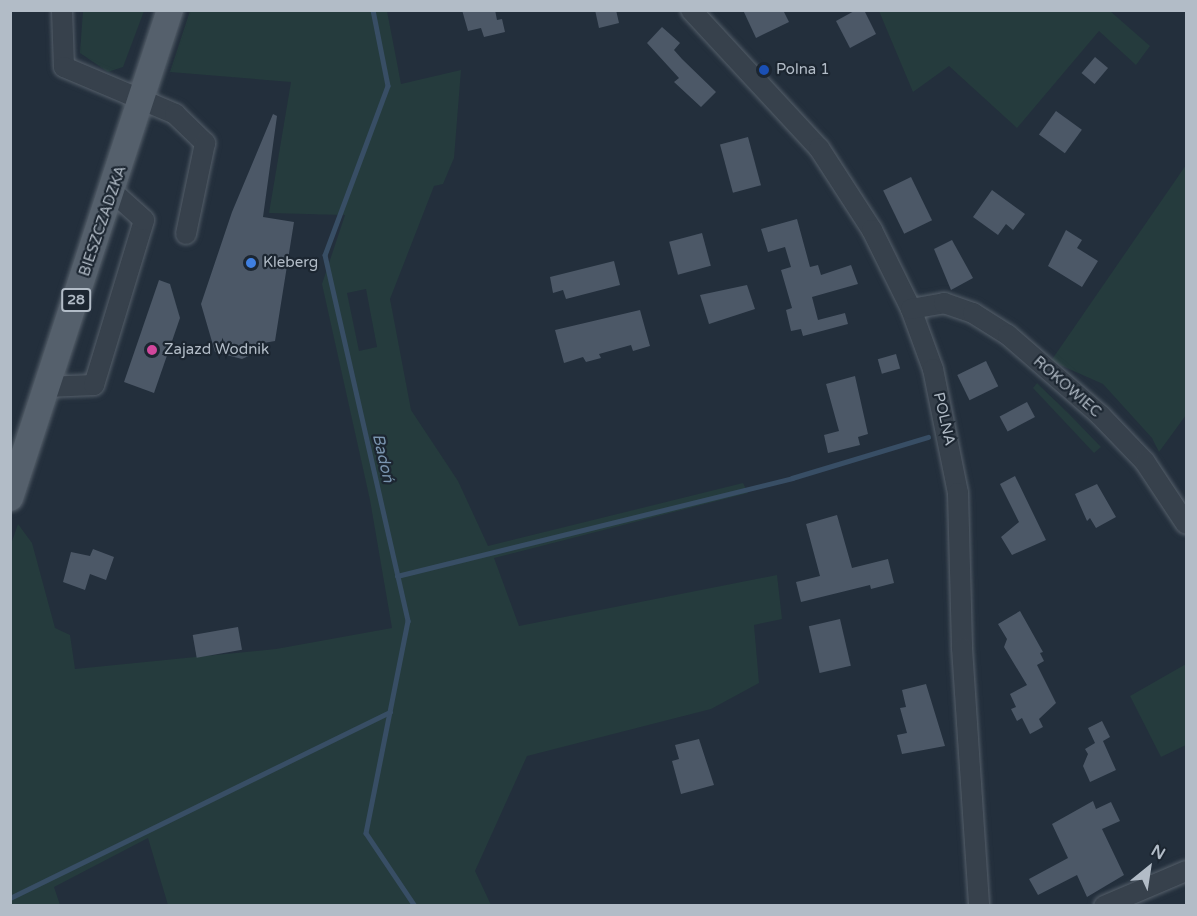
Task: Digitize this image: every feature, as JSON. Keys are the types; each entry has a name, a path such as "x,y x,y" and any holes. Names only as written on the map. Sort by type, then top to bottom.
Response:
{"main road":[{"name":"BIESZCZADZKA","path":"10,498 113,192 170,10"}],"street":[{"path":"62,10 63,67 175,114 205,143 186,234"},
{"name":"POLNA","path":"691,10 819,148 872,231 911,309 933,369 958,493 962,648 976,905"},
{"path":"46,387 94,385 144,220 113,192"},
{"name":"ROKOWIEC","path":"911,309 944,303 973,313 1008,335 1100,415 1145,462 1186,524"},
{"path":"1104,906 1186,871"}],"green space":[{"path":"83,11 144,11 123,67 108,72 80,53"},
{"path":"190,11 387,11 401,84 461,70 454,158 443,184 434,186 390,299 411,410 458,481 488,546 743,483 748,493 494,558 519,626 777,575 782,619 754,625 759,683 711,709 527,756 475,871 491,905 168,905 148,838 54,887 60,905 11,905 10,547 18,524 32,543 55,628 70,635 75,669 276,649 392,628 370,500 322,284 345,215 269,213 291,82 170,72","holes":["366,289 377,347 359,351 347,293"]},
{"path":"879,11 1110,11 1150,46 1136,65 1099,31 1017,128 949,66 913,92"},
{"path":"1186,165 1186,415 1159,452 1152,438 1103,384 1051,361"},
{"path":"1037,383 1101,447 1094,453 1033,388"},
{"path":"1186,664 1186,745 1161,757 1130,696"}],"building":[{"path":"462,10 495,10 497,20 502,19 505,32 484,37 481,28 468,31"},
{"path":"595,10 616,10 619,23 599,28"},
{"path":"743,10 783,10 789,22 756,38"},
{"path":"856,10 864,10 876,34 850,48 836,21"},
{"path":"662,27 680,43 674,50 716,92 701,107 674,82 679,78 647,43"},
{"path":"1095,57 1108,68 1095,84 1082,73"},
{"path":"1056,111 1082,130 1065,153 1039,134"},
{"name":"Kleberg","path":"273,114 277,116 263,217 294,222 275,341 258,344 257,352 242,359 215,352 201,304 232,212"},
{"path":"748,137 761,185 733,193 720,145"},
{"path":"911,177 932,220 904,234 883,191"},
{"path":"992,190 1025,214 1013,230 1006,224 998,235 973,217"},
{"path":"797,219 810,267 818,265 821,275 851,265 858,284 812,297 818,320 845,313 848,324 803,336 801,329 791,331 786,310 792,308 781,270 791,267 785,247 768,252 761,229"},
{"path":"1066,230 1082,240 1077,248 1098,261 1082,287 1048,266"},
{"path":"702,233 711,266 678,275 669,242"},
{"path":"952,240 973,278 951,290 934,249"},
{"path":"614,261 620,285 566,299 563,290 553,293 550,277"},
{"name":"Zajazd Wodnik","path":"159,280 170,284 180,318 154,393 124,382"},
{"path":"747,285 755,309 709,324 700,295"},
{"path":"640,310 650,346 633,351 631,345 599,354 601,358 586,362 583,357 564,363 555,330"},
{"path":"896,354 900,368 882,374 878,359"},
{"path":"986,361 998,386 970,400 957,375"},
{"path":"855,376 868,434 858,437 860,445 828,453 824,435 839,431 826,384"},
{"path":"1027,402 1035,417 1008,432 1000,417"},
{"path":"1015,476 1046,540 1012,555 1001,537 1019,522 1000,484"},
{"path":"1097,484 1116,517 1096,528 1090,518 1087,521 1075,494"},
{"path":"837,515 852,568 888,559 894,583 871,589 870,585 801,602 796,582 820,576 806,524"},
{"path":"93,549 114,557 106,580 90,574 85,590 63,582 71,552 90,556"},
{"path":"1020,611 1043,652 1040,653 1044,661 1037,665 1056,703 1039,719 1043,727 1030,734 1022,718 1017,721 1011,709 1016,707 1010,694 1027,685 1004,647 1007,639 998,624"},
{"path":"840,619 851,666 820,673 809,626"},
{"path":"238,627 242,650 197,658 193,635"},
{"path":"926,684 945,746 902,754 897,735 907,733 900,708 906,707 902,690"},
{"path":"1102,721 1110,737 1103,741 1116,770 1090,782 1083,766 1088,754 1085,749 1095,743 1088,728"},
{"path":"699,739 714,785 681,794 672,761 679,759 675,745"},
{"path":"1093,801 1096,809 1111,802 1120,821 1102,829 1124,875 1087,897 1077,875 1038,895 1029,879 1068,858 1052,824"}],"waterway":[{"name":"Badoń","path":"373,10 388,86 325,255 408,621 366,833 415,906"},
{"path":"397,576 792,478 928,437"},
{"path":"10,898 390,712"}],"place":[{"name":"Polna 1","path":"764,70"},
{"name":"Kleberg","path":"251,263"},
{"name":"Zajazd Wodnik","path":"152,350"}]}
